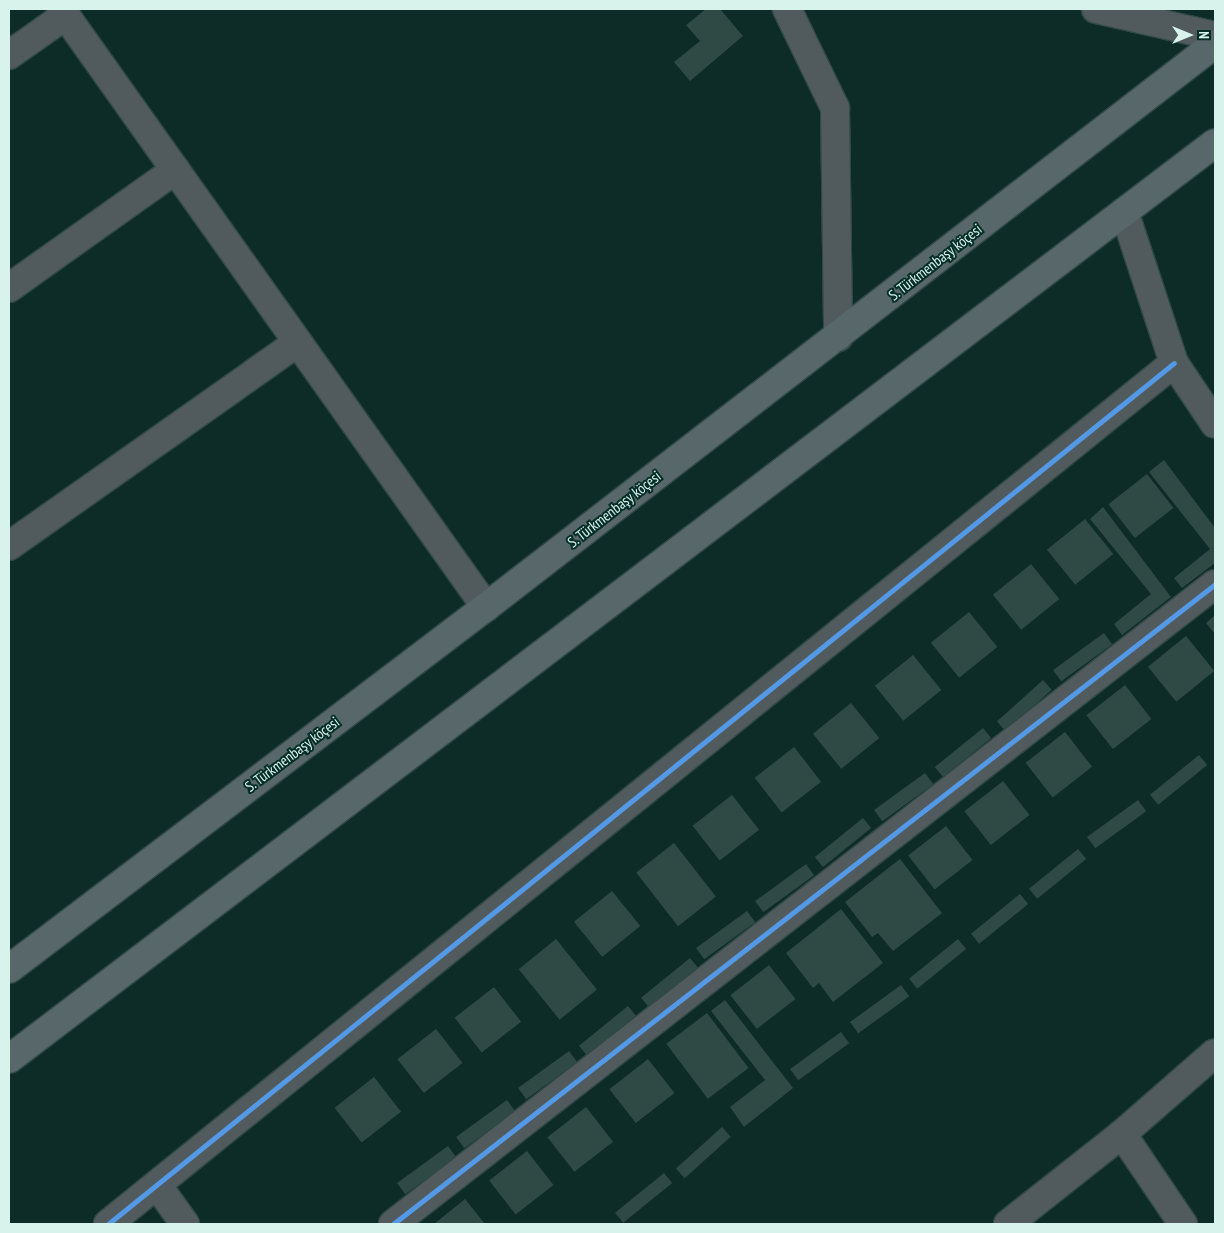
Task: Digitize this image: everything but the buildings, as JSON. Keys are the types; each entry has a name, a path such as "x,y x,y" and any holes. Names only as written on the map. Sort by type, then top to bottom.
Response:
{"highway":[{"name":"S. Türkmenbaşy köçesi","path":"9,969 486,608 1215,44"},
{"path":"9,1059 1125,214 1215,143"}],"street":[{"path":"787,9 835,108 838,337"},
{"path":"1096,9 1215,36"},
{"path":"9,55 64,12 486,608"},
{"path":"9,288 175,170"},
{"path":"1125,214 1174,363 1215,424"},
{"path":"9,546 297,343"},
{"path":"108,1224 1174,363"},
{"path":"393,1224 1215,584"},
{"path":"1008,1224 1122,1134 1215,1053"},
{"path":"1122,1134 1183,1224"},
{"path":"157,1186 185,1224"}],"cycle path":[{"path":"108,1224 1174,363"},
{"path":"393,1224 1215,584"}]}
